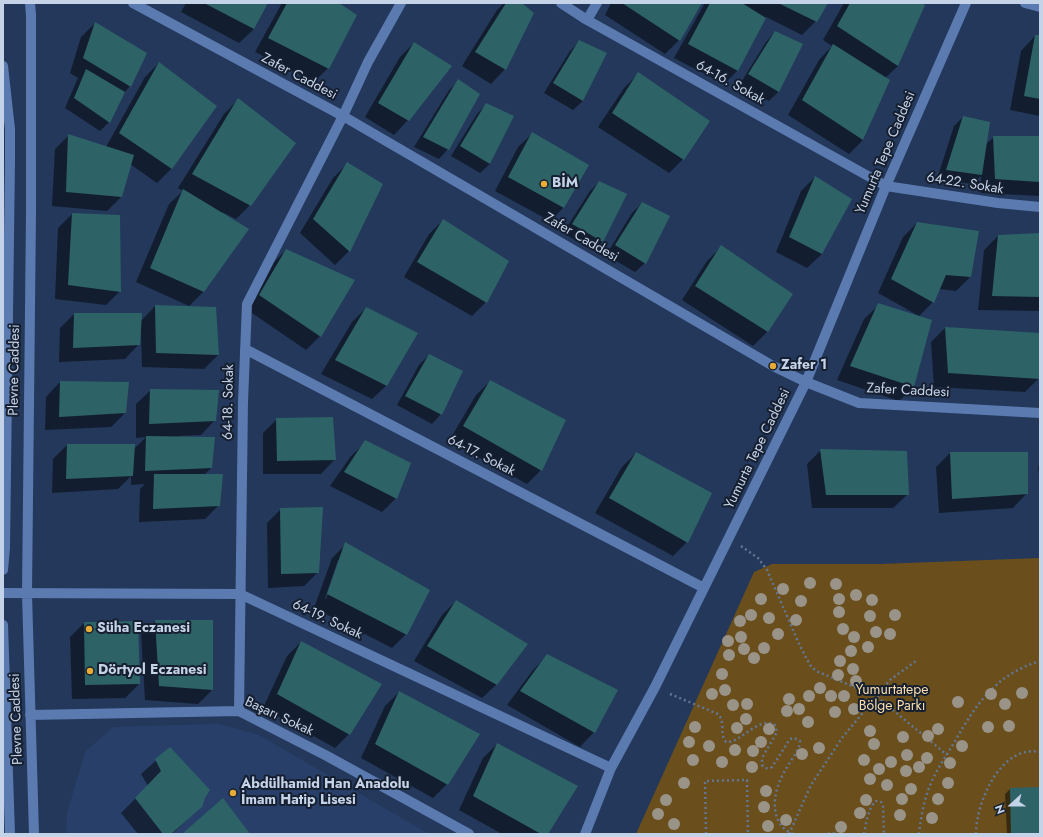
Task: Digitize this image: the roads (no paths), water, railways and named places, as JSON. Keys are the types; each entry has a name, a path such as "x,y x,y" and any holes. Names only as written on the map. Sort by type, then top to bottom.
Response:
{"street":[{"name":"Plevne Caddesi","path":"30,3 31,213 27,594 34,834"},
{"name":"Zafer Caddesi","path":"132,3 342,116 773,366 806,382 858,403 1040,413"},
{"name":"64-18. Sokak","path":"238,711 243,402 247,304 368,62 401,3"},
{"name":"64-16. Sokak","path":"561,3 588,20 886,186"},
{"path":"588,20 596,3"},
{"name":"Yumurta Tepe Caddesi","path":"585,834 611,768 655,687 806,382 886,186 966,3"},
{"path":"1025,3 1040,7"},
{"name":"Plevne Caddesi","path":"3,66 10,129 5,548 3,570"},
{"name":"64-22. Sokak","path":"886,186 998,203 1040,207"},
{"name":"64-17. Sokak","path":"245,349 704,588"},
{"name":"64-19. Sokak","path":"7,593 240,594 611,768"},
{"name":"Plevne Caddesi","path":"3,626 10,834"},
{"name":"Başarı Sokak","path":"30,715 238,711 327,756 469,834"}],"place":[{"name":"BİM","path":"544,184"},
{"name":"Zafer 1","path":"773,366"},
{"name":"Süha Eczanesi","path":"89,629"},
{"name":"Dörtyol Eczanesi","path":"90,671"},
{"name":"Abdülhamid Han Anadolu İmam Hatip Lisesi","path":"233,793"}],"park label":[{"name":"Yumurtatepe Bölge Parkı","path":"892,700"}]}
